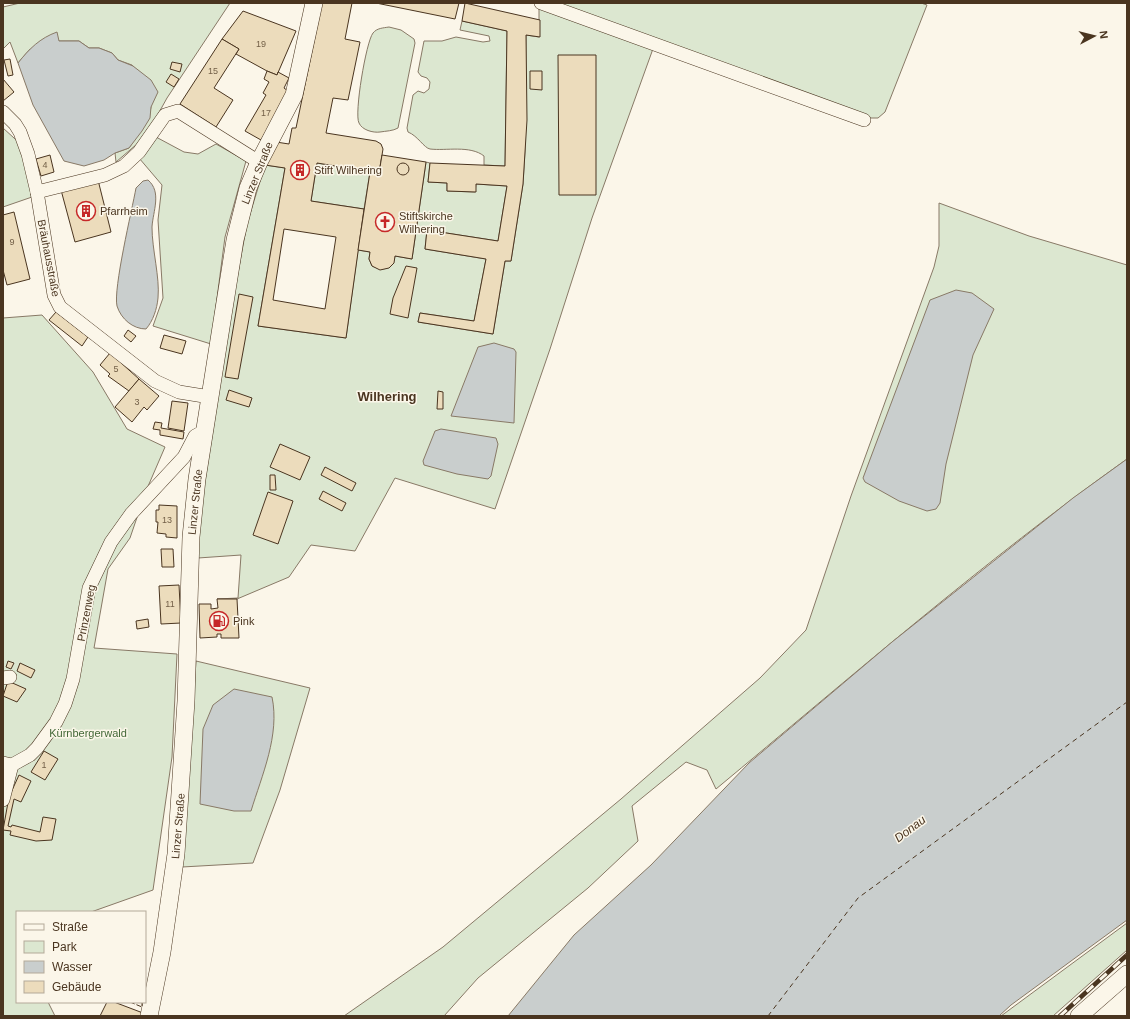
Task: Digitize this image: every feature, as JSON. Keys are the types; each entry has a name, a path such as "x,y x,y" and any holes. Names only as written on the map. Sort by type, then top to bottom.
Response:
{"main road":[{"name":"Linzer Straße","path":"150,1016 169,908 179,817 186,701 191,537 204,431 236,240 248,188 259,162 294,94 314,3"},
{"path":"1080,1016 1127,974"}],"street":[{"path":"541,3 864,120"},
{"path":"37,192 105,175 124,166 139,152 165,115 178,111 259,162"},
{"name":"Bräuhausstraße","path":"3,112 15,124 23,139 37,192 54,295 60,307 155,382 179,392 210,397"},
{"name":"Prinzenweg","path":"3,800 8,764 30,755 37,748 56,722 65,704 73,679 90,588 110,542 131,514 184,457 195,436 204,431"}],"green space":[{"path":"20,3 230,3 167,98 157,116 137,144 116,162 115,153 129,148 149,118 151,107 141,74 132,65 118,60 112,53 99,48 89,48 79,41 59,41 30,49 18,63 10,42 3,49 3,7"},
{"path":"539,3 654,46 592,218 550,349 495,509 395,478 355,551 311,545 289,577 237,599 217,599 238,598 241,555 198,558 200,512 235,289 247,224 265,165 285,168 258,326 346,338 358,250 370,252 369,259 372,266 380,269 390,267 395,256 412,259 426,162 430,163 428,182 447,183 447,191 475,192 476,184 507,186 498,241 427,230 425,249 486,259 474,321 420,313 418,322 493,334 505,261 511,261 523,184 525,151 526,35 539,37"},
{"path":"550,3 921,3 927,5 885,112 878,118 869,118"},
{"path":"462,21 507,31 505,166 484,165 484,156 465,149 430,149 408,132 407,128 413,95 418,91 424,93 429,89 430,82 418,72 424,41 442,41 456,37 483,42 490,41 489,36 460,30"},
{"path":"389,27 401,30 414,39 415,43 398,128 389,131 374,132 365,129 359,123 359,93 370,39 376,30"},
{"path":"3,128 25,148 32,197 3,207"},
{"path":"156,137 184,152 198,154 216,144 246,161 225,237 211,344 153,326 163,298 158,220 162,185 139,158"},
{"path":"317,163 370,172 364,209 311,201"},
{"path":"939,203 1029,236 1127,265 1127,459 1021,538 918,620 716,789 707,770 686,762 632,806 638,841 588,888 478,978 444,1016 344,1016 443,947 621,799 760,678 806,630 851,496 934,267 939,246"},
{"name":"Kürnbergerwald","path":"42,315 93,372 127,429 165,447 146,491 130,538 108,569 94,648 177,654 172,757 153,890 94,911 16,911 16,1003 48,1003 55,1016 3,1016 3,318"},
{"path":"196,661 310,688 280,790 253,863 182,867"},
{"path":"1127,923 1127,950 1053,1016 1001,1016"}],"water":[{"path":"57,32 59,41 79,41 89,48 99,48 112,53 118,60 133,66 151,80 158,92 151,107 150,118 129,148 115,153 104,160 84,166 64,161 33,105 18,63 35,44 45,37"},
{"path":"148,180 155,190 156,196 152,227 158,290 156,311 153,319 146,329 141,329 132,325 121,315 117,306 117,297 120,267 136,188 143,181"},
{"path":"956,290 972,293 994,309 973,355 946,464 940,503 936,509 927,511 899,501 865,482 863,478 930,300"},
{"path":"494,343 514,349 516,352 514,423 451,416 478,347"},
{"path":"441,429 496,438 498,444 491,476 488,479 457,474 424,465 423,461 435,431"},
{"name":"Donau","path":"1127,459 1127,920 1011,1005 999,1016 508,1016 574,935 651,865 749,763 892,642 1073,498"},
{"path":"234,689 272,697 274,711 274,726 269,755 251,811 234,811 200,804 203,729 213,705"}],"building":[{"name":"Stift Wilhering","path":"322,3 352,3 345,39 360,42 348,100 333,98 326,133 376,141 381,144 383,149 379,173 317,163 311,201 364,209 346,338 258,326 285,168 265,165 276,142 289,144 292,128 296,128","holes":["284,229 336,237 325,309 273,300"]},
{"path":"376,3 459,3 455,19"},
{"path":"465,3 540,20 540,37 526,35 527,120 523,184 511,261 505,261 493,334 418,322 420,313 474,321 486,259 425,249 427,230 498,241 507,186 476,184 476,192 447,191 447,183 428,182 430,163 505,166 507,31 462,21"},
{"path":"243,11 296,31 277,75 236,54 239,49 222,39"},
{"path":"222,39 239,49 214,88 233,100 216,127 180,104"},
{"path":"558,55 596,55 596,195 559,195"},
{"path":"10,59 13,75 8,76 4,60"},
{"path":"172,62 182,64 180,72 170,69"},
{"path":"267,71 277,75 278,72 289,78 284,88 288,91 288,94 261,140 245,131 266,95 263,93 269,82 264,79"},
{"path":"530,71 542,71 542,90 530,89"},
{"path":"171,74 179,79 174,87 166,82"},
{"path":"3,79 14,92 3,101"},
{"path":"50,155 54,172 41,176 36,159"},
{"name":"Stiftskirche Wilhering","path":"382,155 426,162 412,259 395,256 394,263 389,268 380,270 372,266 369,259 370,252 358,250 370,172 379,173"},
{"path":"403,163 407,165 409,169 407,173 403,175 399,173 397,169 399,165"},
{"name":"Pfarrheim","path":"98,180 111,232 75,242 61,190"},
{"path":"14,212 30,279 7,285 3,270 3,215"},
{"path":"406,266 417,268 408,318 390,314 393,298"},
{"path":"239,294 253,297 238,379 225,377"},
{"path":"56,312 88,337 82,346 49,320"},
{"path":"128,330 136,336 131,342 124,336"},
{"path":"164,335 186,341 182,354 160,348"},
{"path":"110,353 139,379 129,391 108,376 110,374 100,365"},
{"path":"139,379 159,396 147,410 144,407 132,422 115,407"},
{"path":"229,390 252,398 249,407 226,400"},
{"path":"438,391 443,392 443,409 437,409"},
{"path":"172,401 188,403 184,431 168,428"},
{"path":"155,422 162,423 161,428 184,432 183,439 160,435 160,430 153,429"},
{"path":"280,444 310,457 300,480 270,467"},
{"path":"325,467 356,483 352,491 321,475"},
{"path":"270,475 275,475 276,490 270,490"},
{"path":"323,491 346,503 342,511 319,499"},
{"path":"268,492 293,501 278,544 253,535"},
{"path":"159,505 177,506 177,538 166,537 166,534 157,533 158,522 156,522 156,510 159,510"},
{"path":"161,549 173,549 174,567 162,567"},
{"path":"179,585 181,623 161,624 159,586"},
{"name":"Pink","path":"217,599 237,599 239,638 221,638 221,634 217,634 217,637 200,638 199,604 211,604 211,609 218,608"},
{"path":"148,619 149,627 137,629 136,621"},
{"path":"8,661 14,663 11,669 6,667"},
{"path":"20,663 35,670 31,678 17,671"},
{"path":"8,681 26,689 17,702 3,696"},
{"path":"44,751 58,759 45,780 31,772"},
{"path":"19,775 31,781 21,802 14,799 8,826 11,827 12,825 40,832 43,817 56,819 52,840 36,841 10,835 11,831 3,830 9,797"},
{"path":"106,1003 117,1003 143,1013 142,1016 100,1016"}],"ferry route":[{"path":"768,1016 858,898 1127,702"}],"railway":[{"path":"1060,1016 1127,955"}],"fence":[{"path":"132,1003 142,1007 142,1003"}],"place":[{"name":"Stift Wilhering","path":"300,170"},
{"name":"Pfarrheim","path":"86,211"},
{"name":"Stiftskirche Wilhering","path":"385,222"},
{"name":"Pink","path":"219,621"}],"district":[{"name":"Wilhering","path":"387,396"}]}
